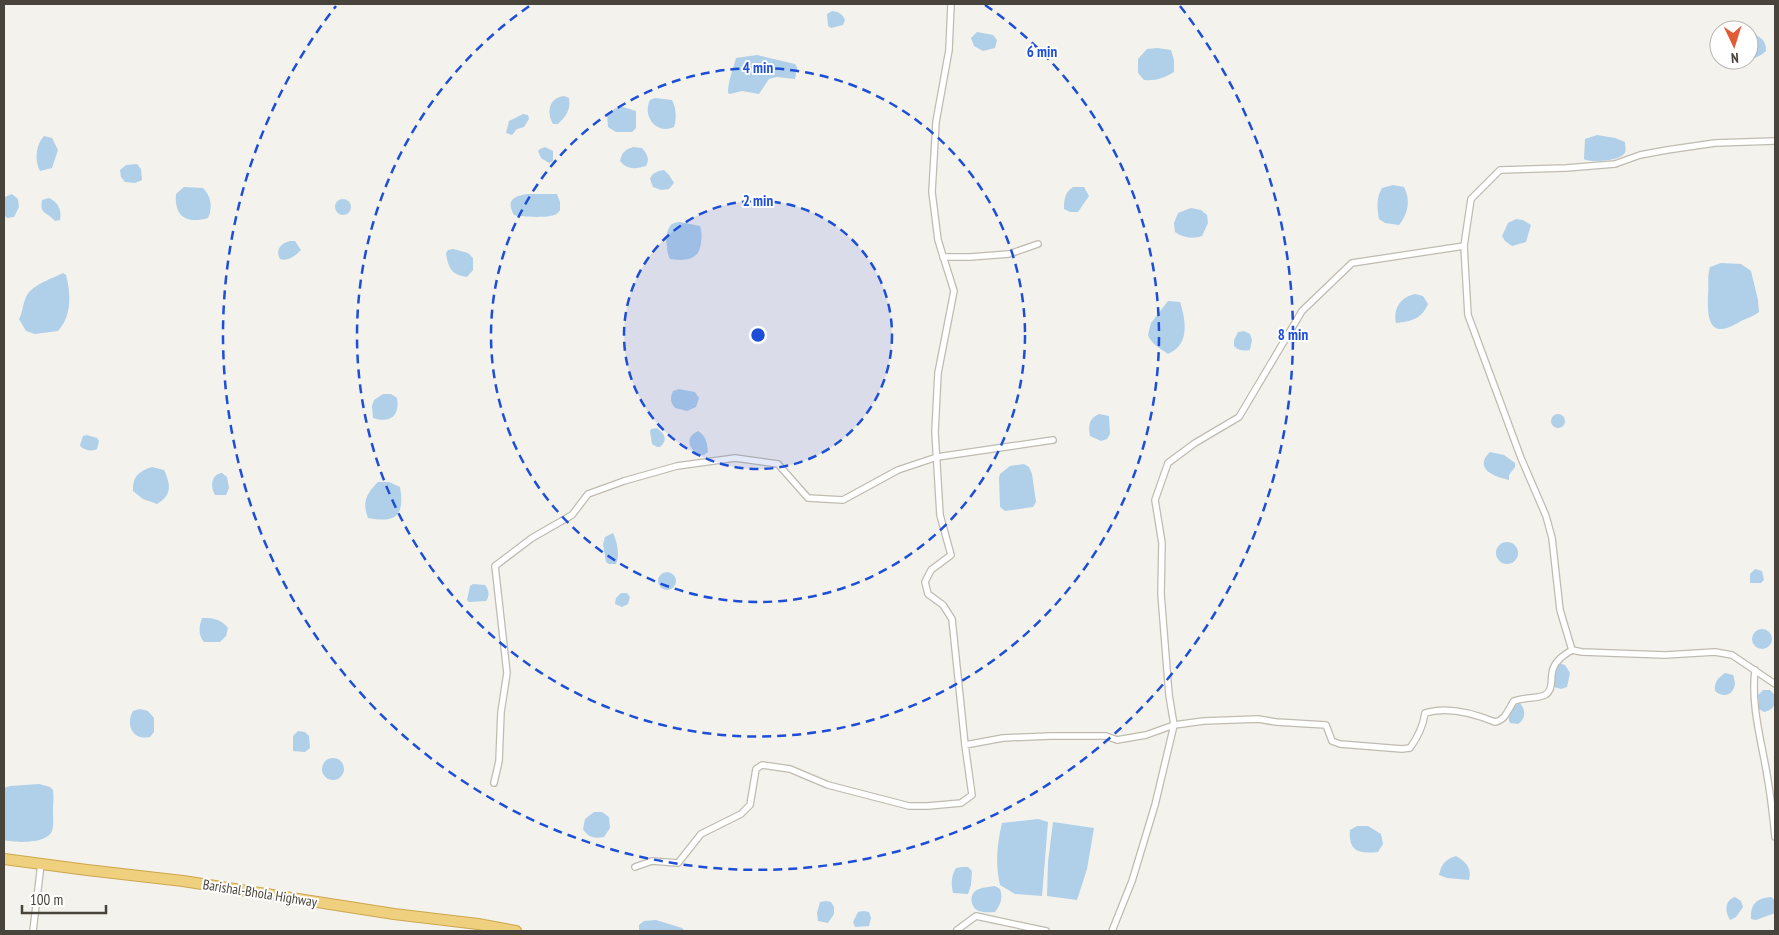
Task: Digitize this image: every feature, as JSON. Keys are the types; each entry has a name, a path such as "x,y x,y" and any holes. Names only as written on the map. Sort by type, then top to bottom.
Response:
{"highway":[{"name":"Barishal-Bhola Highway","path":"4,859 183,881 516,931"}],"street":[{"path":"634,867 652,861 678,863 701,834 741,814 750,805 756,769 762,765 790,769 828,785 909,806 960,803 972,795 952,619 943,605 928,594 925,582 931,570 951,555 940,515 935,432 938,373 954,291 938,240 932,192 936,122 950,50 951,4"},
{"path":"1572,650 1560,610 1552,538 1546,516 1521,458 1468,315 1464,246 1471,199 1500,170 1615,164 1640,155 1677,148 1715,143 1775,140"},
{"path":"943,257 1009,254 1038,244"},
{"path":"1112,931 1132,880 1155,805 1174,726 1169,696 1162,603 1162,543 1155,500 1168,463 1195,443 1239,417 1302,311 1352,263 1464,246"},
{"path":"494,783 499,761 501,712 506,673 495,566 532,538 572,515 588,494 624,481 677,466 735,458 778,464 808,498 843,500 898,470 937,457 1053,440"},
{"path":"965,745 1003,738 1050,736 1106,736 1117,740 1146,735 1188,722 1242,719 1326,725 1332,742 1402,749 1410,748 1418,738 1425,713 1434,710 1454,710 1494,722 1501,721 1514,701 1545,695 1551,686 1553,669 1558,661 1572,650 1666,655 1715,652 1732,655 1775,684"},
{"path":"1755,670 1754,696 1775,838"},
{"path":"33,931 36,892 41,864"},
{"path":"957,930 976,916 1046,931"}],"water":[{"path":"832,11 843,16 845,20 843,25 831,28 828,26 827,14"},
{"path":"977,32 993,35 997,40 995,48 983,51 974,46 971,38"},
{"path":"1759,37 1764,41 1766,51 1759,56"},
{"path":"1147,49 1171,50 1174,60 1174,72 1160,79 1144,80 1138,73 1138,59"},
{"path":"757,55 795,64 797,67 795,79 777,77 769,79 759,94 742,91 728,93 736,58"},
{"path":"559,97 569,98 569,109 558,124 553,124 549,110 550,106"},
{"path":"655,98 672,100 676,113 674,127 667,129 656,126 649,118 648,106 650,100"},
{"path":"623,107 636,111 636,128 632,132 616,132 608,127 607,114 616,108"},
{"path":"523,114 528,115 529,119 524,127 517,129 512,135 506,133 509,121"},
{"path":"1597,135 1625,142 1625,153 1611,160 1592,161 1584,159 1585,139"},
{"path":"44,136 52,138 58,150 52,168 40,171 37,153 39,143"},
{"path":"545,147 553,151 553,161 549,163 541,158 538,151"},
{"path":"633,147 642,148 645,152 648,159 646,166 632,168 620,161 624,152"},
{"path":"137,164 141,169 142,180 135,183 125,182 121,177 120,170 126,165"},
{"path":"664,170 674,183 669,189 661,190 653,187 650,179 652,175"},
{"path":"1393,185 1404,187 1408,202 1405,216 1399,225 1385,223 1379,219 1378,215 1379,196 1382,188"},
{"path":"184,187 203,188 206,191 211,206 208,218 194,220 183,217 177,208 176,194"},
{"path":"1073,187 1084,187 1089,196 1078,212 1070,212 1064,209 1064,202 1068,191"},
{"path":"12,194 18,199 19,207 14,217 7,218 4,215 5,197"},
{"path":"528,194 557,194 560,210 556,214 546,217 514,215 511,210 513,199"},
{"path":"49,198 59,207 60,220 55,221 43,211 42,200"},
{"path":"343,199 351,207 343,215 335,207"},
{"path":"1191,208 1201,210 1207,215 1208,223 1202,236 1181,236 1175,232 1174,223 1178,213"},
{"path":"1516,219 1523,220 1531,225 1526,242 1512,246 1502,236 1508,223"},
{"path":"680,222 700,226 701,230 700,249 694,256 686,260 670,259 667,246 669,227"},
{"path":"290,241 295,241 301,250 289,259 280,259 278,253 280,247"},
{"path":"453,249 468,253 473,258 473,270 467,277 457,274 449,266 446,253 448,250"},
{"path":"1721,263 1741,264 1751,271 1759,312 1731,326 1717,329 1710,321 1708,278 1710,267"},
{"path":"63,273 66,275 69,290 69,304 63,325 58,331 35,334 26,331 19,319 27,295 35,287"},
{"path":"1410,295 1423,296 1428,304 1425,309 1415,319 1396,323 1395,318 1399,304"},
{"path":"1168,301 1180,302 1185,331 1184,337 1176,349 1168,354 1154,344 1148,335 1151,323"},
{"path":"1244,331 1250,334 1252,340 1250,350 1241,350 1234,346 1234,340 1238,332"},
{"path":"679,389 695,392 699,398 696,407 687,411 675,408 671,402 671,396 673,391"},
{"path":"383,394 391,394 397,398 398,404 393,417 379,420 373,418 372,406 374,400"},
{"path":"1099,414 1109,416 1110,434 1107,439 1101,441 1090,436 1089,432 1091,420"},
{"path":"1555,414 1561,414 1565,421 1561,428 1555,428 1551,424 1551,418"},
{"path":"657,428 665,439 660,447 652,444 650,431"},
{"path":"698,431 707,442 708,452 704,455 698,455 692,449 689,442 691,436"},
{"path":"87,435 97,438 99,441 97,449 90,450 81,447 83,436"},
{"path":"1490,452 1504,455 1515,463 1515,467 1509,475 1509,480 1497,477 1485,467 1485,458"},
{"path":"1024,464 1029,467 1032,474 1036,502 1033,507 1005,511 1000,507 1000,474 1010,466"},
{"path":"152,467 164,470 169,485 168,493 157,504 143,499 133,491 137,475 143,470"},
{"path":"222,473 227,477 229,488 226,495 215,495 212,481 218,474"},
{"path":"378,482 389,482 400,487 401,505 396,516 385,519 368,518 365,507 366,498"},
{"path":"613,533 617,544 618,556 616,564 609,564 606,562 603,544 605,537"},
{"path":"1507,542 1515,545 1518,553 1515,561 1507,564 1499,561 1496,553 1499,545"},
{"path":"1755,569 1762,571 1764,580 1761,583 1750,583 1750,574"},
{"path":"663,572 671,572 676,577 674,588 663,590 658,585 658,577"},
{"path":"473,584 485,585 488,593 486,601 469,602 467,600 470,586"},
{"path":"621,593 627,593 630,597 628,604 622,607 615,604 616,598"},
{"path":"202,618 217,620 228,628 226,636 220,642 204,642 202,640 200,624"},
{"path":"1762,629 1769,632 1772,639 1769,646 1762,649 1755,646 1752,639 1755,632"},
{"path":"1556,664 1565,665 1570,673 1567,687 1561,689 1554,687"},
{"path":"1725,673 1733,675 1735,684 1730,693 1721,695 1715,691 1715,685 1717,680"},
{"path":"1763,690 1770,690 1775,695 1774,706 1764,712 1759,709 1758,695"},
{"path":"1520,703 1524,711 1523,720 1518,724 1510,723 1510,711"},
{"path":"140,709 148,711 154,718 154,732 150,737 139,737 132,731 130,726 133,711"},
{"path":"298,731 305,732 309,736 310,748 305,752 293,751 293,736"},
{"path":"333,758 343,765 344,769 337,779 333,780 323,773 322,769 329,759"},
{"path":"39,784 50,787 53,790 52,831 44,838 30,842 4,840 4,788"},
{"path":"594,812 602,812 609,817 610,828 604,837 592,837 583,829 585,819"},
{"path":"1038,819 1048,822 1042,896 1015,894 1000,885 998,877 997,854 1002,823"},
{"path":"1053,822 1094,828 1087,869 1077,900 1047,896 1048,862"},
{"path":"1357,826 1368,826 1381,834 1383,844 1378,852 1361,852 1353,847 1350,830"},
{"path":"1456,856 1467,866 1470,872 1469,880 1447,878 1439,875 1444,863"},
{"path":"968,867 972,871 968,894 953,893 953,874 956,868"},
{"path":"995,886 1000,889 1001,898 995,912 983,912 976,909 972,903 973,893 981,888"},
{"path":"1735,897 1741,901 1743,907 1736,917 1730,920 1726,907 1729,901"},
{"path":"1771,897 1775,900 1775,913 1756,920 1751,919 1755,903 1761,899"},
{"path":"820,902 831,902 834,907 834,914 828,923 818,921 817,913"},
{"path":"858,912 869,912 871,918 869,926 855,927 853,922"},
{"path":"656,920 682,928 685,931 639,931 639,925 644,921"}]}
